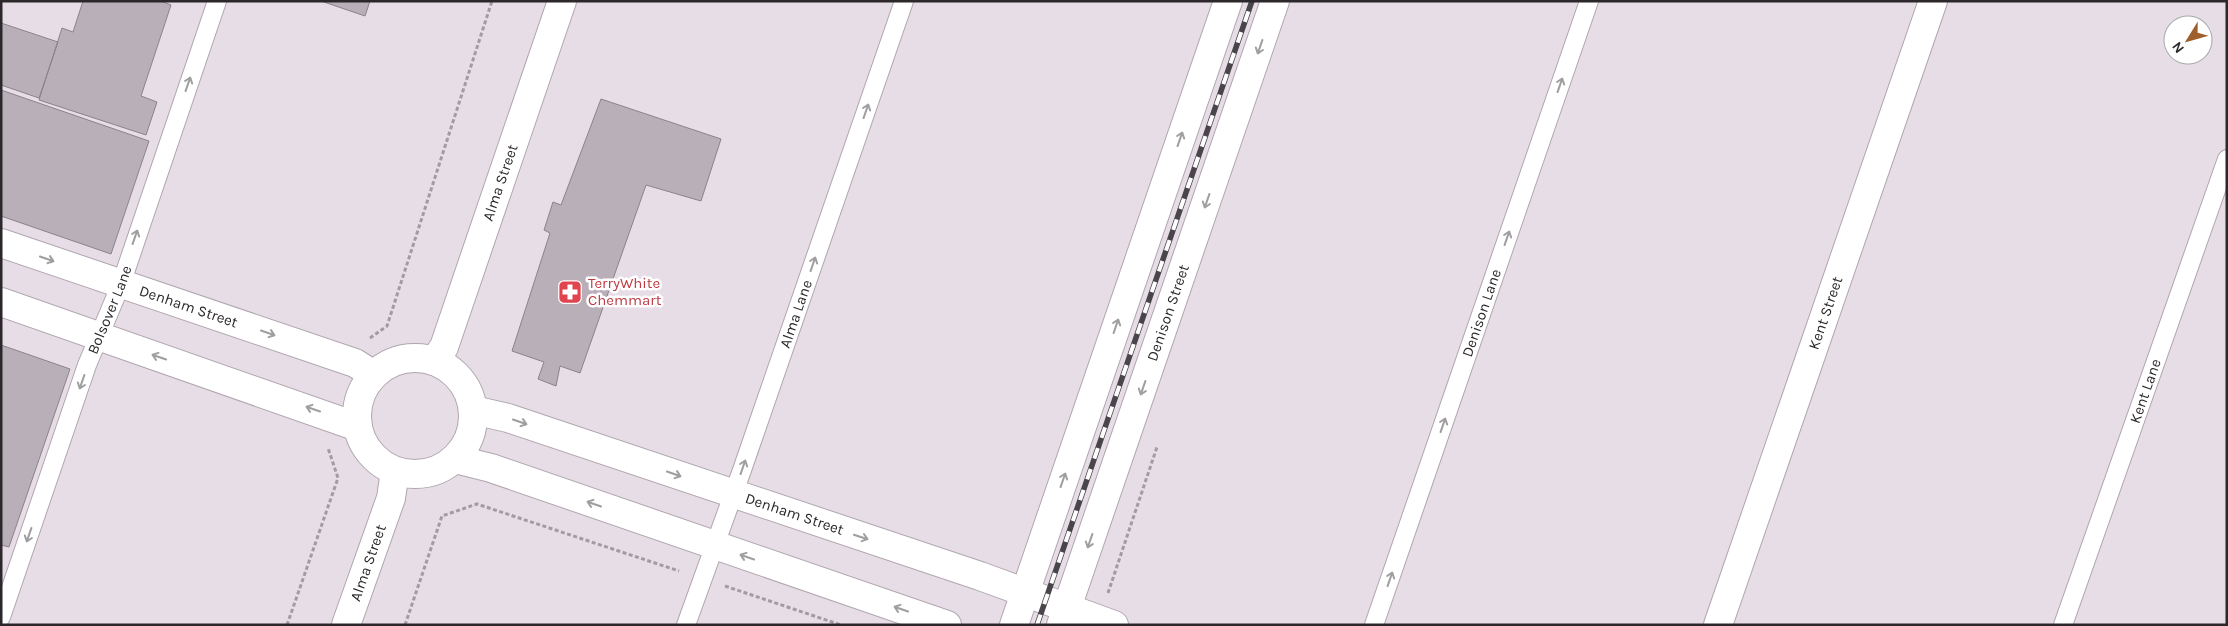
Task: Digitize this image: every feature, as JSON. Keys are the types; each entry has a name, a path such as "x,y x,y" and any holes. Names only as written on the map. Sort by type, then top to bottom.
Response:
{"street":[{"name":"Alma Street","path":"434,361 444,347 562,1"},
{"path":"1014,625 1228,1"},
{"name":"Denison Street","path":"1064,616 1276,1"},
{"name":"Kent Street","path":"1718,625 1932,1"},
{"name":"Denham Street","path":"1,243 355,363 374,375"},
{"path":"1,302 358,426"},
{"path":"418,358 434,361 448,369 460,380 469,394 473,410 472,428 466,445 454,459 442,468 427,473 411,474 396,471 371,454 362,441 358,426 357,408 363,390 374,375 387,365 402,359 418,358"},
{"name":"Denham Street","path":"473,410 508,418 1025,592 1064,616 1114,625"},
{"path":"454,459 491,468 947,625"},
{"name":"Alma Street","path":"346,625 391,498 396,471"}],"lane":[{"name":"Bolsover Lane","path":"1,617 99,336 121,284 217,1"},
{"name":"Alma Lane","path":"686,625 904,1"},
{"name":"Denison Lane","path":"1374,625 1589,1"},
{"name":"Kent Lane","path":"2063,625 2227,159"}],"path":[{"path":"363,343 387,326 492,1"},
{"path":"287,625 338,478 328,448"},
{"path":"405,625 442,516 476,504 841,625"}],"building":[{"path":"83,1 161,1 171,5 141,96 157,102 146,135 39,100 62,28 73,32"},
{"path":"321,1 370,1 365,16"},
{"path":"1,23 58,42 39,98 1,85"},
{"path":"1,90 149,141 111,254 1,216"},
{"name":"TerryWhite Chemmart","path":"601,99 721,139 701,201 646,185 580,373 560,366 556,386 538,379 544,362 512,351 550,233 544,230 553,202 561,205"},
{"path":"1,345 70,369 9,547 1,545"}],"railway":[{"path":"1037,625 1252,1"}],"place":[{"name":"TerryWhite Chemmart","path":"570,292"}]}
